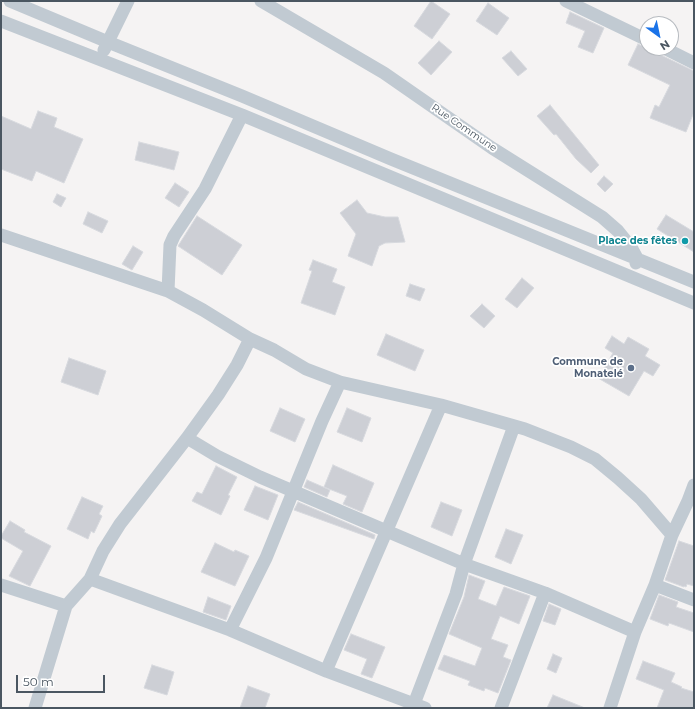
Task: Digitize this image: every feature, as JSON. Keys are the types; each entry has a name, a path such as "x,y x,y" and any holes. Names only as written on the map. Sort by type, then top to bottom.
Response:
{"street":[{"path":"10,1 391,159 694,282"},
{"path":"100,59 128,1"},
{"name":"Rue Commune","path":"261,1 384,73 492,148 602,217 618,231 631,247 638,260"},
{"path":"566,1 639,36"},
{"path":"1,21 242,115 694,303"},
{"path":"679,56 694,63"},
{"path":"168,291 170,245 174,236 205,189 242,115"},
{"path":"384,175 391,159"},
{"path":"1,235 168,291 203,310 250,339 274,350 306,369 340,382 441,405 514,426 571,447 595,459 618,478 641,500 672,535"},
{"path":"629,276 638,260"},
{"path":"36,708 66,606 90,579 103,551 120,524 187,438 218,395 237,365 250,339"},
{"path":"230,630 266,558 340,382"},
{"path":"326,671 441,405"},
{"path":"90,579 230,630 326,671 419,706 456,594 464,564 514,426"},
{"path":"187,438 217,456 260,477 464,564 545,593 635,632"},
{"path":"610,708 635,632 655,585 672,535 691,502 694,485"},
{"path":"655,585 694,600"},
{"path":"1,586 66,606"},
{"path":"501,708 545,593"}],"building":[{"path":"431,1 450,14 432,39 414,26"},
{"path":"488,3 509,18 497,35 476,21"},
{"path":"570,12 604,28 593,53 578,47 585,31 566,23"},
{"path":"439,41 452,52 431,75 418,63"},
{"path":"638,44 639,56 663,56 694,71 694,112 686,132 650,118 655,105 659,107 670,85 628,65"},
{"path":"511,51 527,69 518,76 502,58"},
{"path":"550,105 599,165 591,173 576,159 556,134 554,135 537,116"},
{"path":"38,111 57,118 54,127 83,139 64,183 36,171 32,181 1,169 1,116 31,129"},
{"path":"139,142 179,152 174,170 135,160"},
{"path":"604,176 613,184 605,192 597,184"},
{"path":"175,183 189,192 179,207 165,198"},
{"path":"57,194 66,198 61,207 53,202"},
{"path":"357,200 367,213 385,217 398,217 405,242 385,243 379,246 372,266 348,256 356,234 340,213"},
{"path":"88,212 108,221 102,233 83,224"},
{"name":"Place des fêtes","path":"666,215 694,232 694,252 657,229"},
{"path":"197,216 242,245 222,275 178,246"},
{"path":"133,246 143,252 132,270 122,264"},
{"path":"313,260 337,269 332,282 345,287 335,315 301,303 312,271 309,270"},
{"path":"522,278 534,288 517,308 505,299"},
{"path":"410,284 425,289 420,301 406,296"},
{"path":"482,304 495,316 484,328 470,316"},
{"path":"386,334 424,350 415,371 377,355"},
{"name":"Commune de Monatelé","path":"612,336 624,344 628,337 649,349 645,356 660,365 653,376 644,371 629,396 598,378 613,353 605,348"},
{"path":"69,358 106,371 98,395 61,382"},
{"path":"280,408 305,419 295,442 270,431"},
{"path":"347,408 371,418 362,442 337,432"},
{"path":"333,465 374,483 362,512 343,504 347,496 324,487"},
{"path":"216,466 237,477 228,495 230,496 221,515 192,501 197,492 202,494"},
{"path":"307,480 330,490 327,497 304,487"},
{"path":"255,486 278,495 268,520 244,510"},
{"path":"82,497 103,506 99,514 102,516 94,533 91,531 88,539 67,529"},
{"path":"298,502 375,535 374,539 294,510"},
{"path":"441,502 462,510 452,536 431,527"},
{"path":"10,521 25,530 24,532 51,546 30,586 9,576 23,551 1,538"},
{"path":"506,529 523,535 511,564 495,557"},
{"path":"679,541 694,546 694,586 687,584 686,587 684,587 665,580"},
{"path":"215,543 234,552 235,550 249,556 235,586 201,572"},
{"path":"469,575 485,581 478,599 496,606 504,587 530,596 519,624 500,616 491,639 508,645 503,657 511,660 498,693 485,688 484,691 468,685 470,681 438,669 444,655 475,666 482,648 449,634 464,597"},
{"path":"659,595 678,602 676,607 694,613 694,632 669,623 668,626 650,619"},
{"path":"208,597 231,606 226,620 203,612"},
{"path":"549,604 561,609 555,625 543,621"},
{"path":"351,634 385,647 372,678 361,674 367,659 344,650"},
{"path":"553,654 562,658 556,673 547,669"},
{"path":"643,661 675,673 671,682 682,687 681,688 694,692 694,708 657,708 664,690 636,679"},
{"path":"152,665 174,672 167,695 144,688"},
{"path":"248,686 270,694 265,708 240,708"},
{"path":"553,695 585,708 547,708"}],"place":[{"name":"Place des fêtes","path":"685,241"},
{"name":"Commune de Monatelé","path":"631,368"}]}
